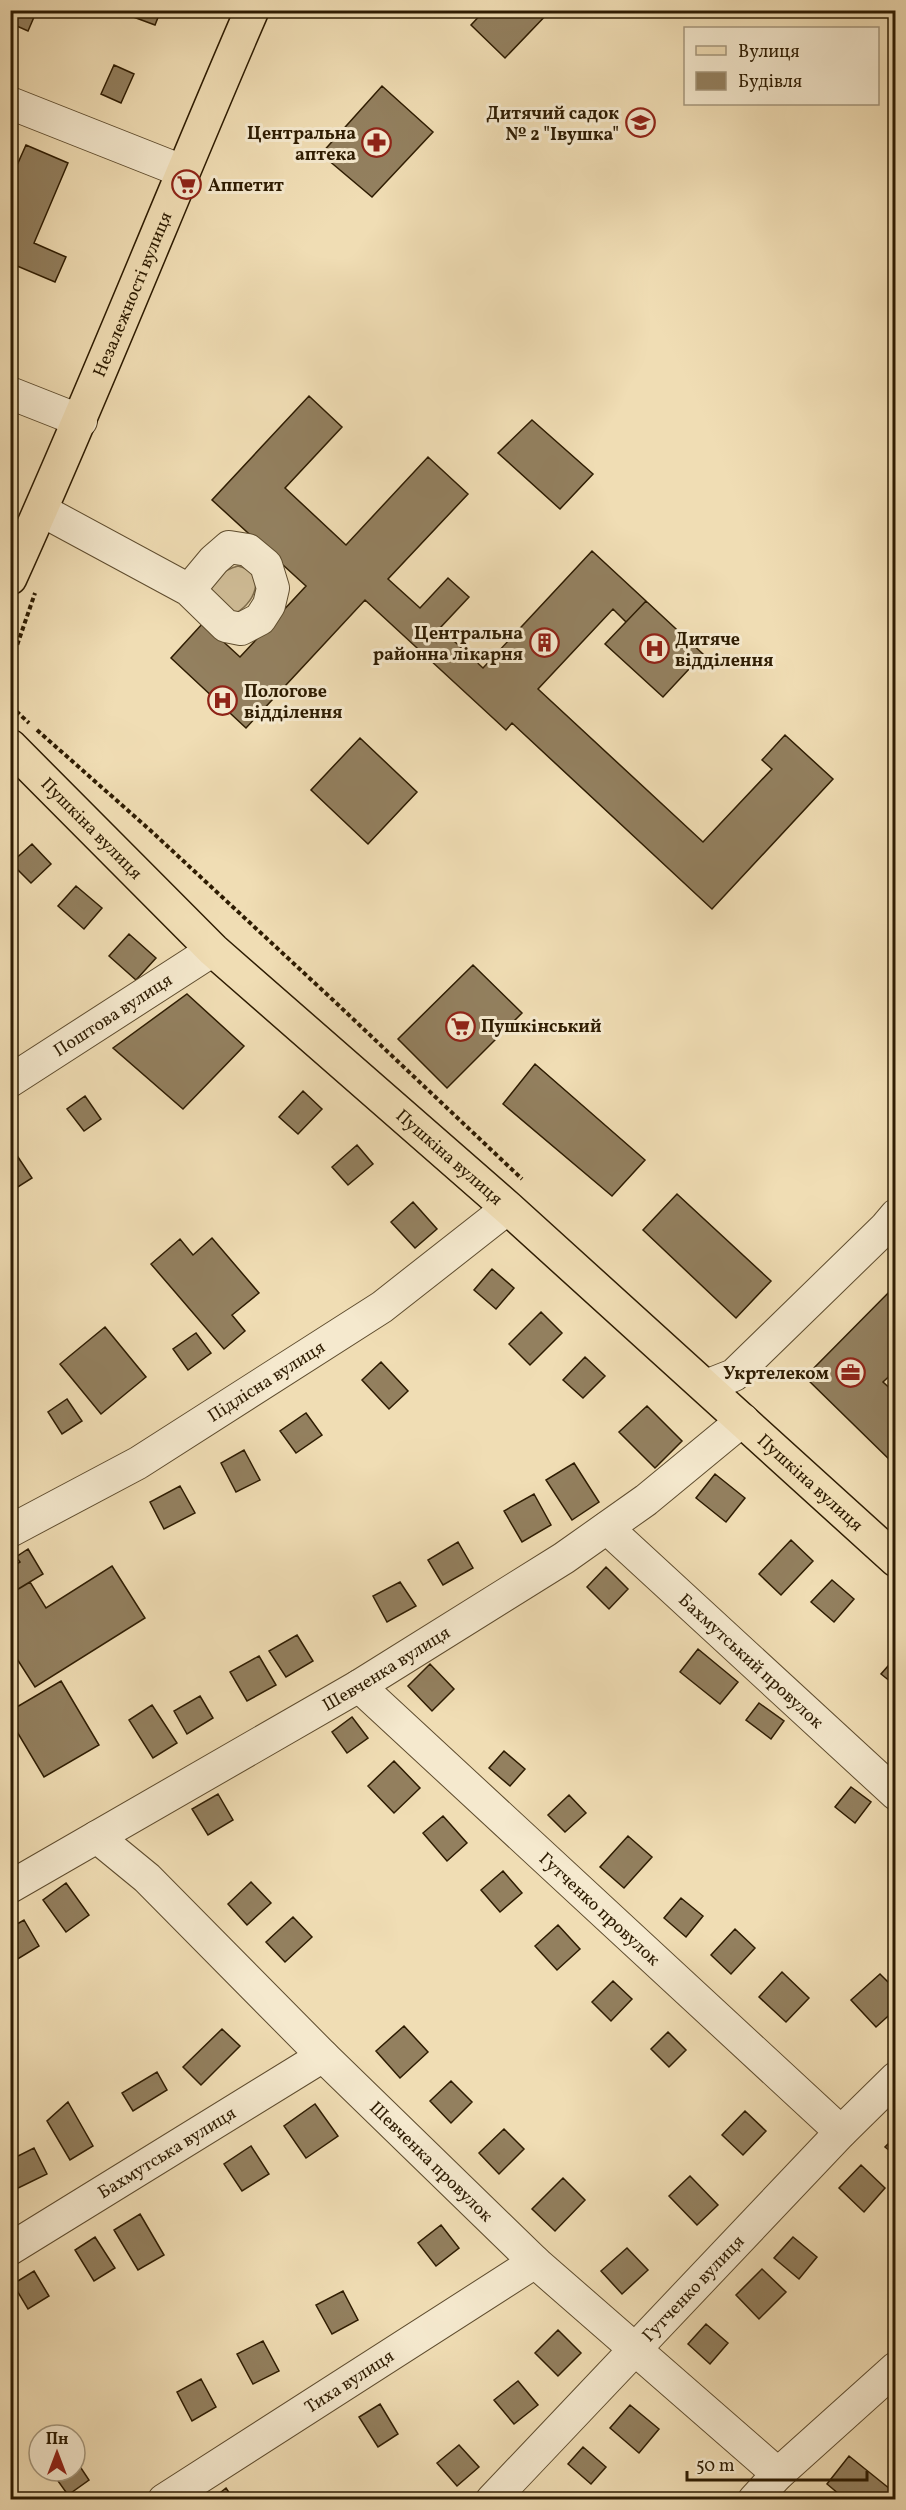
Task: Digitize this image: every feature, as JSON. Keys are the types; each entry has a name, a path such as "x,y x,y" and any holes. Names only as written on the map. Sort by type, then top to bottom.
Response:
{"main road":[{"name":"Незалежності вулиця","path":"10,578 81,421 182,171 252,10"},
{"name":"Пушкіна вулиця","path":"10,746 213,950 517,1195 706,1386 896,1560"}],"street":[{"path":"10,103 182,171"},
{"path":"10,393 81,421"},
{"path":"41,510 189,590"},
{"name":"Поштова вулиця","path":"10,1081 213,950"},
{"name":"Підлісна вулиця","path":"10,1531 138,1463 381,1307 517,1195"},
{"path":"706,1386 734,1375 896,1215"},
{"name":"Шевченка вулиця","path":"10,1887 359,1686 564,1558 646,1500 743,1420"},
{"name":"Бахмутський провулок","path":"607,1528 896,1794"},
{"name":"Гутченко провулок","path":"359,1686 842,2132"},
{"name":"Шевченка провулок","path":"97,1837 147,1878 323,2056 535,2262 778,2474"},
{"name":"Бахмутська вулиця","path":"10,2249 323,2056"},
{"name":"Гутченко вулиця","path":"492,2499 896,2078"},
{"name":"Тиха вулиця","path":"164,2499 535,2262"},
{"path":"754,2499 778,2474 894,2372"}],"path":[{"path":"10,682 16,711 167,846 517,1195"}],"shaded area":[{"path":"238,566 248,570 256,582 255,590 247,605 232,615 209,594 219,576"}],"building":[{"path":"10,10 37,10 28,31 10,23"},
{"path":"130,10 161,10 155,25 128,15"},
{"path":"485,10 551,10 505,58 471,25"},
{"path":"114,65 134,74 121,103 101,94"},
{"name":"Центральна аптека","path":"382,86 433,132 372,197 321,154"},
{"path":"26,145 68,163 34,243 66,257 55,282 10,263 10,181"},
{"name":"Центральна районна лікарня","path":"309,396 342,427 285,488 346,545 428,457 468,494 388,579 420,608 448,578 469,597 440,628 483,668 592,551 646,601 626,622 613,609 538,689 703,842 772,769 762,760 785,735 833,779 712,909 512,723 506,730 365,600 246,728 171,658 203,623 240,657 306,586 212,500"},
{"path":"532,420 593,474 560,509 498,453"},
{"name":"Дитяче відділення","path":"646,601 703,654 663,697 605,644"},
{"path":"360,738 417,792 368,844 311,790"},
{"path":"32,844 51,864 31,883 11,863"},
{"path":"76,886 102,908 84,929 58,906"},
{"path":"129,934 156,958 136,980 109,956"},
{"name":"Пушкінський","path":"473,965 522,1013 447,1088 398,1039"},
{"path":"187,994 244,1046 183,1109 113,1048"},
{"path":"535,1064 645,1160 612,1196 503,1104"},
{"path":"303,1091 322,1109 298,1134 279,1117"},
{"path":"85,1096 101,1119 84,1131 67,1109"},
{"path":"357,1145 373,1164 348,1185 332,1167"},
{"path":"12,1148 32,1178 10,1192 10,1149"},
{"path":"677,1194 771,1281 736,1318 643,1230"},
{"path":"413,1202 437,1229 415,1248 391,1222"},
{"path":"212,1238 259,1293 232,1315 245,1331 224,1349 151,1264 180,1239 193,1255"},
{"path":"492,1269 514,1288 496,1309 474,1290"},
{"name":"Укртелеком","path":"896,1285 896,1370 883,1382 896,1394 896,1466 805,1377"},
{"path":"541,1312 562,1333 530,1365 509,1344"},
{"path":"105,1327 146,1377 101,1414 60,1364"},
{"path":"196,1333 211,1353 188,1370 173,1349"},
{"path":"585,1357 605,1376 583,1398 563,1380"},
{"path":"381,1362 408,1391 389,1409 362,1380"},
{"path":"67,1399 82,1421 62,1434 48,1412"},
{"path":"647,1406 682,1441 655,1468 619,1432"},
{"path":"306,1413 322,1435 296,1453 280,1431"},
{"path":"244,1450 260,1480 236,1492 221,1463"},
{"path":"574,1463 599,1502 572,1520 546,1480"},
{"path":"715,1474 745,1498 726,1522 696,1498"},
{"path":"180,1486 195,1513 164,1529 150,1502"},
{"path":"534,1494 551,1525 522,1542 504,1511"},
{"path":"791,1540 813,1561 781,1595 759,1574"},
{"path":"458,1542 473,1568 443,1585 428,1560"},
{"path":"28,1549 43,1574 10,1594 10,1568 20,1562 16,1557"},
{"path":"112,1566 145,1618 35,1687 10,1648 10,1594 30,1582 46,1608"},
{"path":"606,1567 628,1589 609,1609 587,1587"},
{"path":"832,1580 854,1599 834,1622 811,1602"},
{"path":"400,1582 416,1606 387,1622 373,1596"},
{"path":"297,1635 313,1661 286,1677 269,1651"},
{"path":"698,1649 738,1682 720,1704 680,1672"},
{"path":"259,1656 276,1685 247,1701 230,1672"},
{"path":"896,1657 896,1686 881,1674"},
{"path":"430,1664 454,1689 432,1711 408,1686"},
{"path":"61,1681 99,1745 44,1777 10,1720 10,1711"},
{"path":"200,1696 213,1718 187,1734 174,1711"},
{"path":"759,1703 784,1721 771,1739 746,1720"},
{"path":"152,1705 177,1743 153,1758 129,1720"},
{"path":"352,1717 368,1738 347,1753 332,1732"},
{"path":"504,1751 525,1769 510,1786 489,1768"},
{"path":"394,1761 420,1788 394,1813 368,1786"},
{"path":"851,1787 871,1802 855,1823 835,1807"},
{"path":"218,1794 233,1820 208,1835 192,1809"},
{"path":"569,1795 586,1813 565,1832 548,1815"},
{"path":"443,1816 467,1843 447,1861 423,1833"},
{"path":"628,1836 652,1857 624,1888 600,1867"},
{"path":"503,1871 522,1893 500,1912 481,1890"},
{"path":"251,1882 271,1903 247,1925 228,1904"},
{"path":"66,1883 89,1915 66,1932 43,1900"},
{"path":"681,1898 703,1916 686,1937 664,1918"},
{"path":"293,1917 312,1937 285,1962 266,1942"},
{"path":"24,1920 39,1946 16,1960 10,1951 10,1928"},
{"path":"558,1925 580,1949 557,1970 535,1946"},
{"path":"735,1929 755,1948 731,1974 711,1955"},
{"path":"782,1972 809,1998 786,2022 759,1997"},
{"path":"880,1974 896,1990 896,2009 876,2027 851,2000"},
{"path":"613,1981 632,1999 611,2021 592,2002"},
{"path":"404,2026 428,2052 400,2078 376,2051"},
{"path":"222,2029 240,2046 201,2085 183,2067"},
{"path":"668,2032 686,2050 669,2067 651,2049"},
{"path":"157,2072 167,2090 133,2111 122,2093"},
{"path":"451,2081 472,2102 451,2123 430,2101"},
{"path":"68,2102 93,2146 70,2160 47,2121"},
{"path":"315,2104 338,2136 306,2158 284,2126"},
{"path":"745,2111 766,2131 743,2155 722,2135"},
{"path":"504,2129 524,2149 499,2174 479,2153"},
{"path":"896,2136 896,2156 885,2147"},
{"path":"251,2146 269,2174 242,2191 224,2164"},
{"path":"34,2148 47,2174 10,2192 10,2160"},
{"path":"861,2165 885,2188 864,2212 839,2188"},
{"path":"690,2176 718,2205 697,2225 669,2196"},
{"path":"563,2178 585,2200 555,2231 532,2209"},
{"path":"140,2214 164,2255 138,2270 114,2230"},
{"path":"441,2225 459,2248 436,2266 418,2243"},
{"path":"95,2237 115,2268 94,2281 75,2250"},
{"path":"793,2237 817,2257 799,2279 774,2258"},
{"path":"627,2248 648,2270 622,2294 601,2271"},
{"path":"762,2269 786,2292 759,2319 736,2295"},
{"path":"34,2271 49,2296 28,2309 13,2284"},
{"path":"343,2291 358,2320 332,2334 316,2305"},
{"path":"706,2324 728,2343 710,2364 688,2344"},
{"path":"558,2330 581,2353 558,2376 535,2353"},
{"path":"263,2341 279,2371 253,2384 237,2354"},
{"path":"201,2379 216,2407 192,2421 177,2392"},
{"path":"518,2381 538,2405 514,2424 494,2400"},
{"path":"380,2404 398,2434 378,2447 359,2417"},
{"path":"630,2405 659,2429 639,2453 610,2428"},
{"path":"459,2445 479,2467 457,2486 437,2463"},
{"path":"583,2447 606,2467 591,2484 568,2464"},
{"path":"849,2456 895,2493 889,2500 846,2500 827,2484"},
{"path":"59,2483 85,2483 68,2495"},
{"path":"226,2488 234,2500 211,2500"}],"place":[{"name":"Дитячий садок № 2 \"Івушка\"","path":"640,123"},
{"name":"Центральна аптека","path":"377,143"},
{"name":"Аппетит","path":"187,185"},
{"name":"Центральна районна лікарня","path":"544,643"},
{"name":"Дитяче відділення","path":"654,649"},
{"name":"Пологове відділення","path":"223,701"},
{"name":"Пушкінський","path":"460,1026"},
{"name":"Укртелеком","path":"850,1373"}]}
